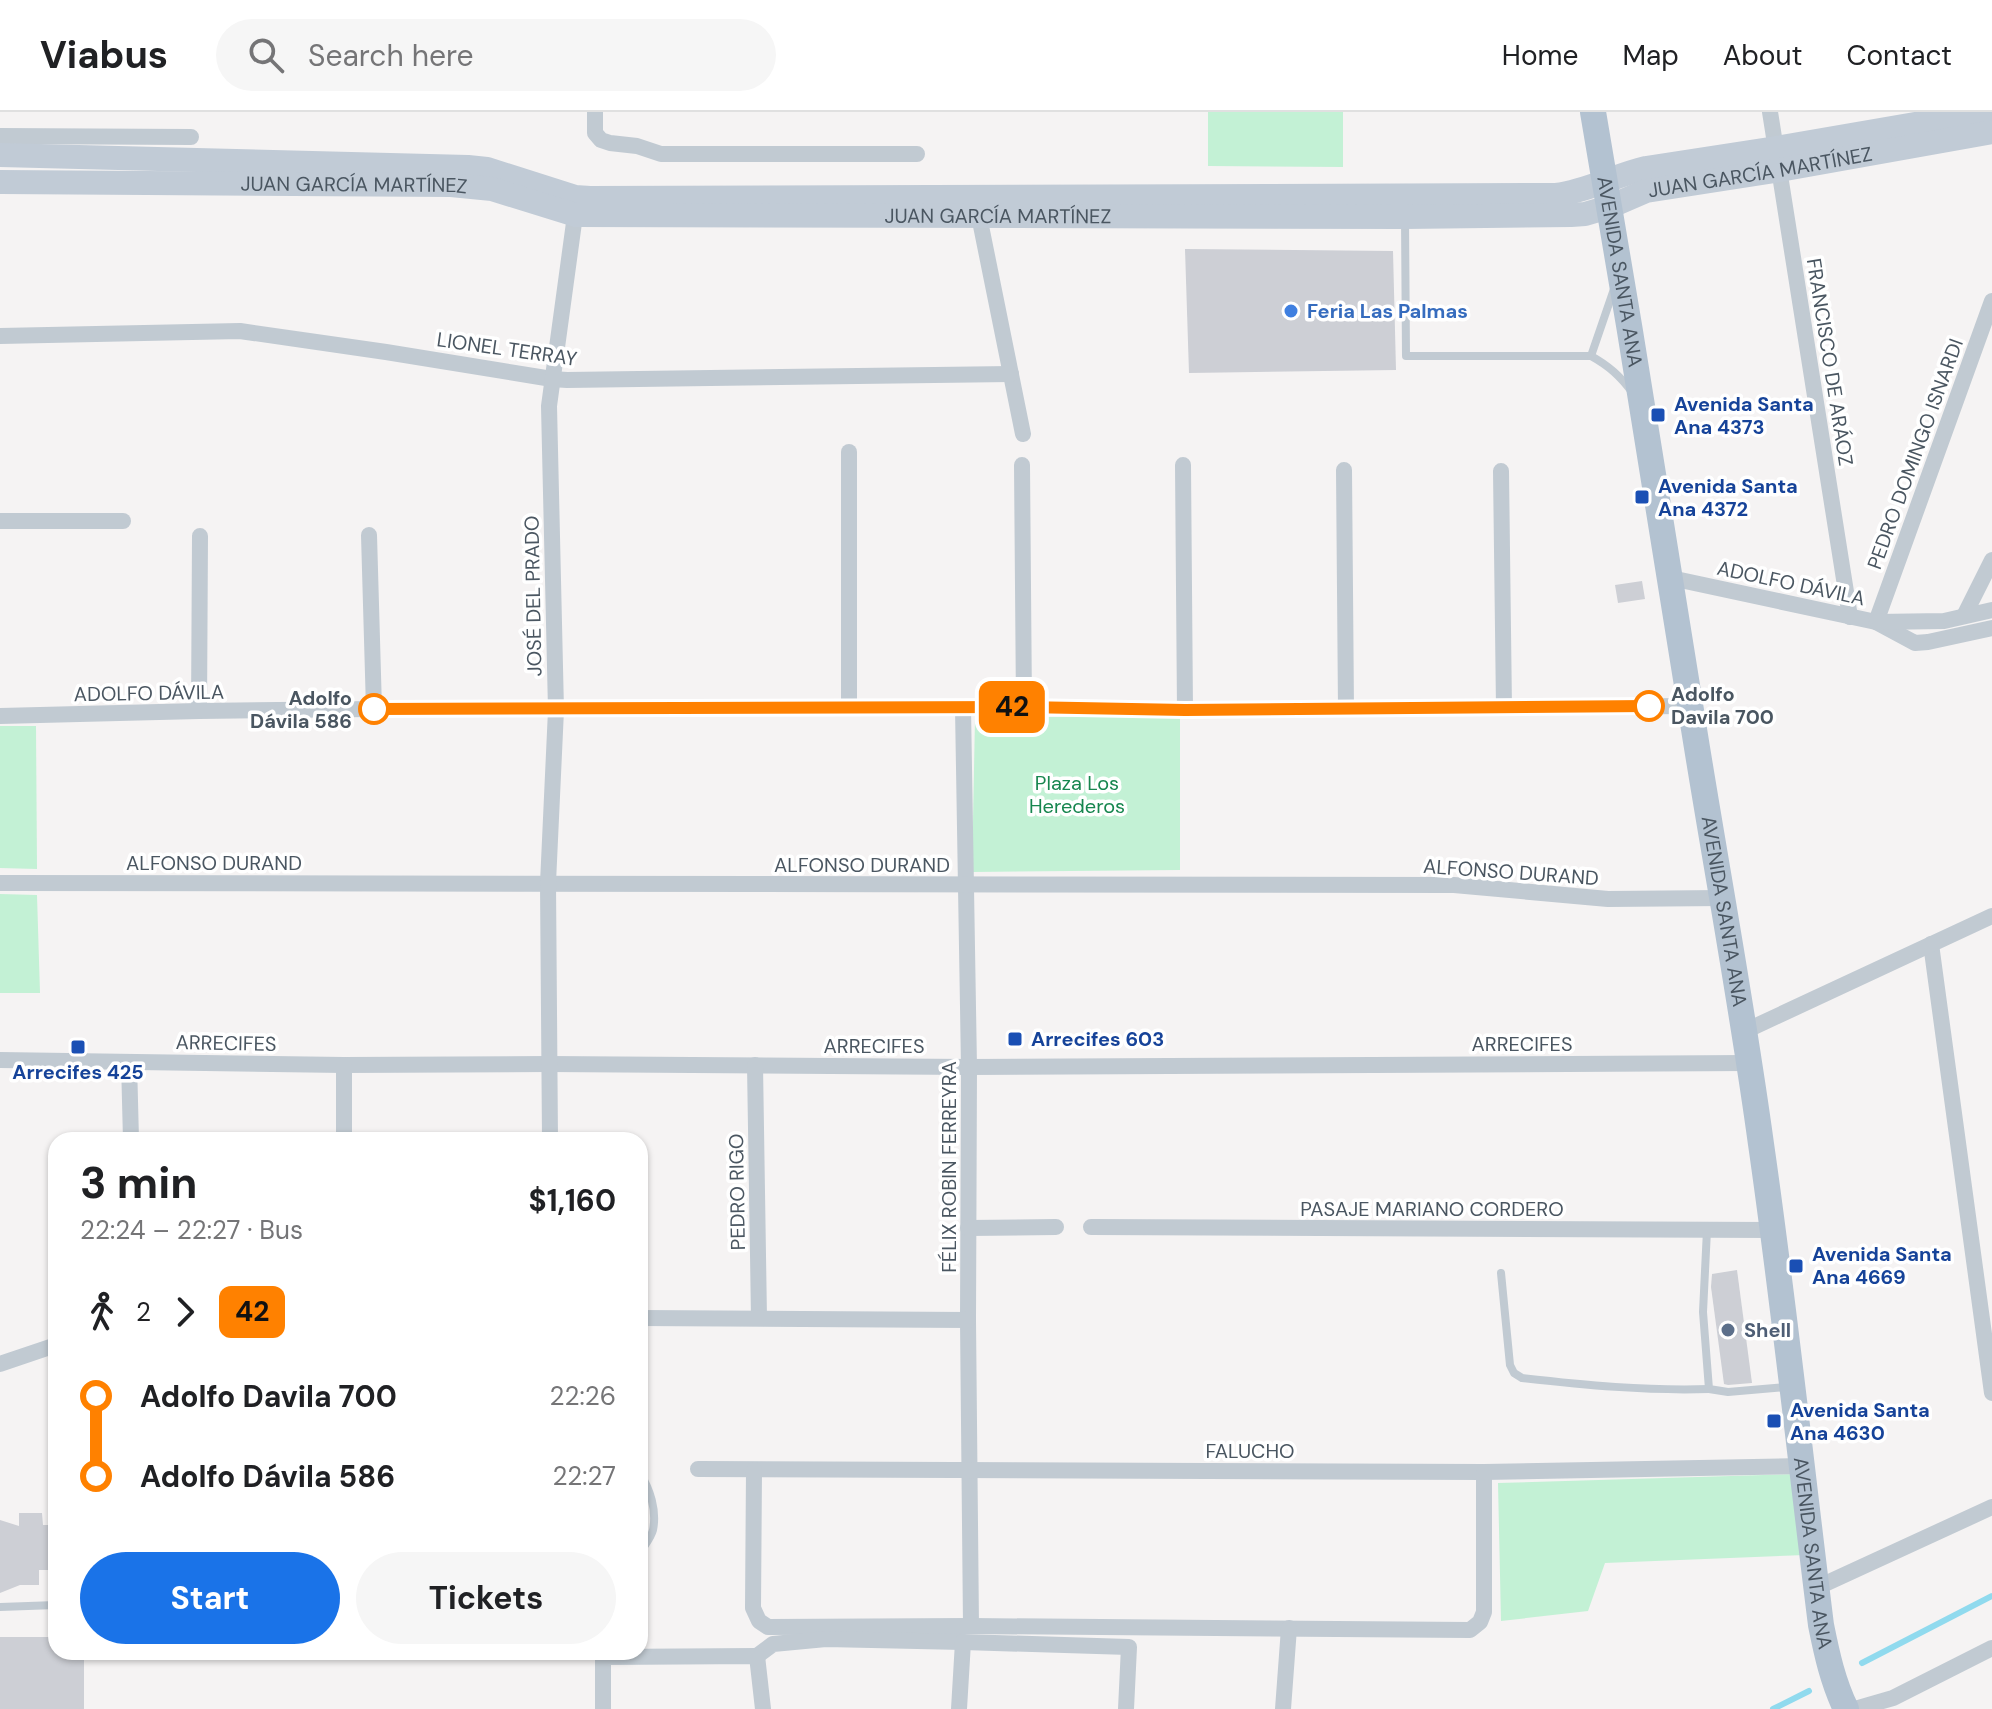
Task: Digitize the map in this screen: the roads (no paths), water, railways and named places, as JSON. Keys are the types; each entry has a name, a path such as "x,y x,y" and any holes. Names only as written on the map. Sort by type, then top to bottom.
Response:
{"main road":[{"name":"AVENIDA SANTA ANA","path":"1593,112 1761,1142 1816,1588 1826,1649 1837,1691 1846,1709"},
{"name":"JUAN GARCÍA MARTÍNEZ","path":"1778,159 1985,112"},
{"name":"JUAN GARCÍA MARTÍNEZ","path":"0,182 451,185 492,189 576,206 979,216 1571,215 1585,214 1607,194 1646,168 1778,159 1992,132"},
{"name":"JUAN GARCÍA MARTÍNEZ","path":"0,155 468,167 487,169 576,206 621,198 1607,194"}],"street":[{"path":"595,112 595,133 601,140 661,154 917,154"},
{"name":"FRANCISCO DE ARÁOZ","path":"1770,112 1850,617"},
{"path":"0,136 191,137"},
{"name":"JOSÉ DEL PRADO","path":"550,1132 548,883 556,710 549,406 576,206"},
{"path":"979,216 1023,434"},
{"name":"PEDRO DOMINGO ISNARDI","path":"1876,622 1992,301"},
{"name":"LIONEL TERRAY","path":"0,336 240,331 552,379 1011,374"},
{"path":"849,452 849,708"},
{"path":"1022,465 1024,707"},
{"path":"1183,465 1185,710"},
{"path":"1344,470 1346,709"},
{"path":"1501,471 1504,708"},
{"path":"0,521 123,521"},
{"path":"369,535 374,709"},
{"path":"199,711 200,536"},
{"path":"1964,616 1992,560"},
{"name":"ADOLFO DÁVILA","path":"1671,578 1876,622 1915,643 1992,628"},
{"path":"1876,622 1944,621 1992,610"},
{"name":"ADOLFO DÁVILA","path":"0,716 374,709 1024,707 1185,710 1690,706"},
{"name":"FÉLIX ROBIN FERREYRA","path":"963,708 969,1067 971,1626"},
{"name":"ALFONSO DURAND","path":"0,883 1454,885 1608,899 1723,898"},
{"path":"1743,1032 1992,916"},
{"path":"1931,944 1992,1393"},
{"name":"ARRECIFES","path":"0,1060 344,1065 969,1067 1748,1063"},
{"path":"129,1062 131,1132"},
{"path":"344,1065 344,1132"},
{"name":"PEDRO RIGO","path":"755,1065 759,1318"},
{"path":"968,1228 1056,1227"},
{"name":"PASAJE MARIANO CORDERO","path":"1091,1227 1772,1230"},
{"path":"648,1318 968,1320"},
{"path":"0,1364 48,1348"},
{"name":"FALUCHO","path":"698,1469 1484,1472 1802,1466"},
{"path":"754,1470 753,1608 759,1621 768,1627 1470,1630 1480,1622 1484,1612 1484,1472"},
{"path":"1816,1588 1992,1507"},
{"path":"1283,1709 1289,1628"},
{"path":"648,1657 757,1656 773,1644 826,1639 1129,1647 1126,1709"},
{"path":"959,1709 963,1642"},
{"path":"1855,1709 1893,1698 1992,1648"},
{"path":"757,1656 763,1709"},
{"path":"603,1660 603,1709"}],"lane":[{"path":"1405,217 1406,356 1591,356 1621,377 1644,412"},
{"path":"1591,356 1620,269"},
{"path":"1707,1230 1703,1312 1709,1389"},
{"path":"1501,1273 1510,1365 1514,1373 1522,1378 1647,1390 1709,1389 1728,1392 1792,1387"},
{"path":"648,1487 654,1508 653,1533 648,1541"},
{"path":"0,1607 48,1605"}],"waterway":[{"path":"1862,1663 1992,1596"},
{"path":"1773,1709 1809,1691"}],"place":[{"name":"Feria Las Palmas","path":"1291,311"},
{"name":"Avenida Santa Ana 4373","path":"1658,415"},
{"name":"Avenida Santa Ana 4372","path":"1642,497"},
{"name":"Adolfo Davila 700","path":"1649,706"},
{"name":"Adolfo Dávila 586","path":"374,709"},
{"name":"Arrecifes 603","path":"1015,1039"},
{"name":"Arrecifes 425","path":"78,1047"},
{"name":"Avenida Santa Ana 4669","path":"1796,1266"},
{"name":"Shell","path":"1728,1330"},
{"name":"Avenida Santa Ana 4630","path":"1774,1421"}],"park label":[{"name":"Plaza Los Herederos","path":"1077,794"}]}
